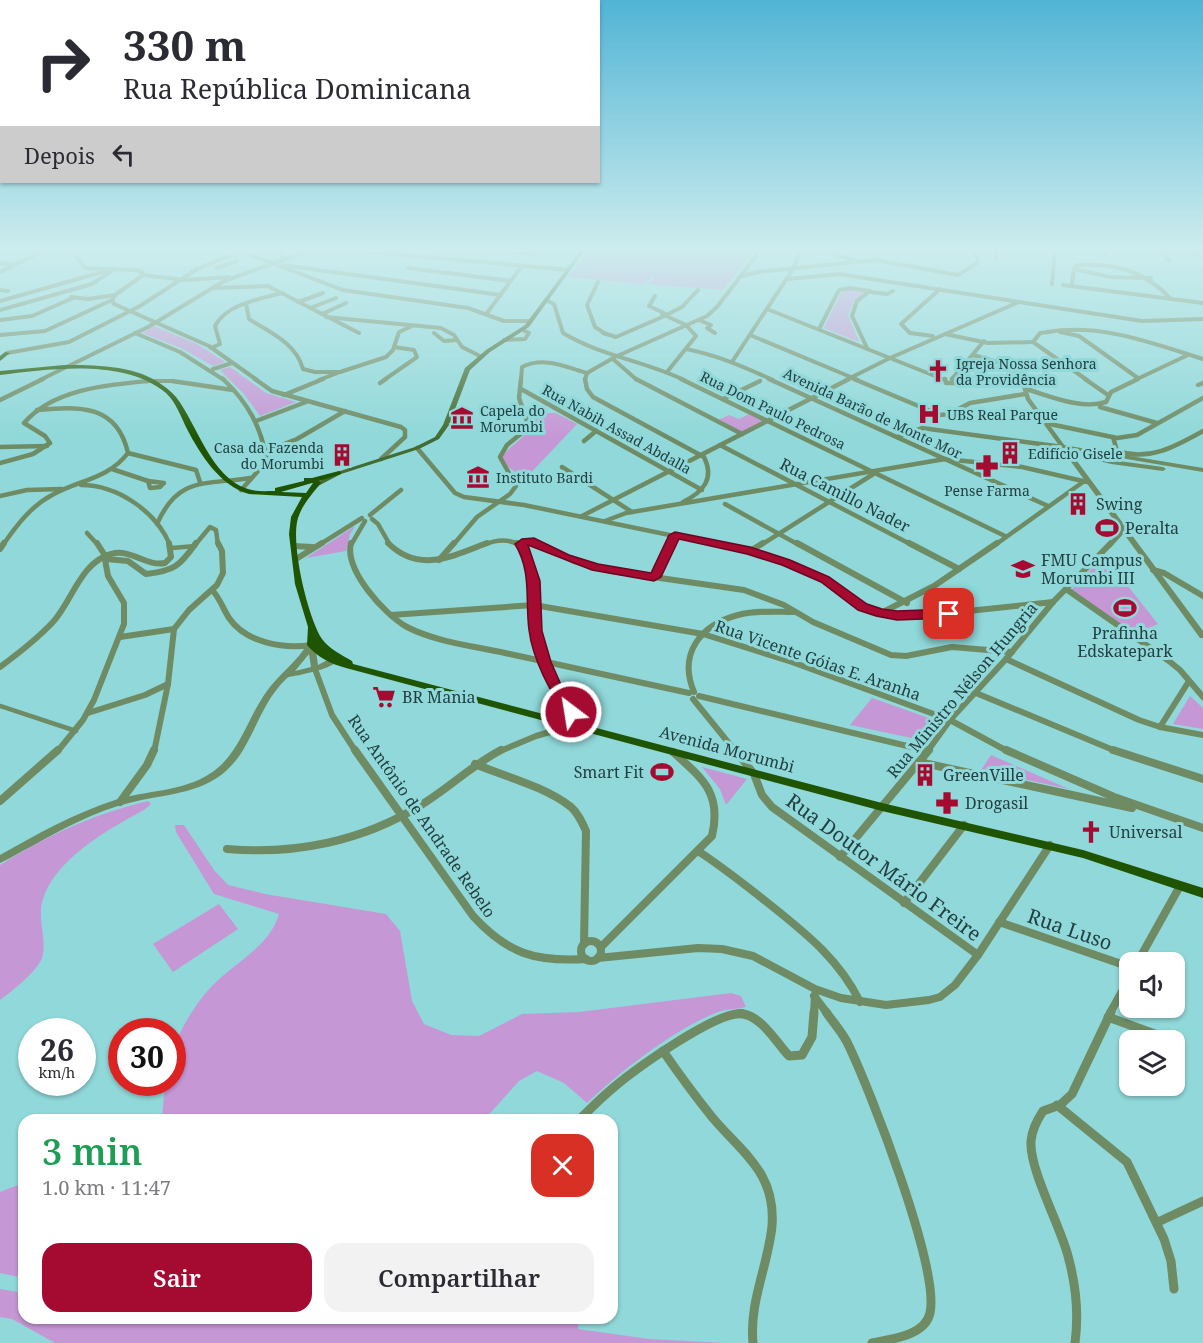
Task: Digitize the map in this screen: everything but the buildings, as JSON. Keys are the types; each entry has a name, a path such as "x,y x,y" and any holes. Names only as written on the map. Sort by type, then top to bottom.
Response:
{"main road":[{"path":"0,373 72,366 114,371 148,381 171,395 195,438 228,480 241,490 250,493 273,492 286,490 307,480 339,473 429,443 444,430 467,369 480,356 523,330 537,313"},
{"path":"336,658 321,644 312,626 297,572 293,522 306,495 316,485 339,473"},
{"path":"307,480 315,481 316,485"},
{"path":"286,490 306,495"},
{"path":"311,645 312,626"},
{"name":"Avenida Morumbi","path":"311,645 360,668 882,807 1050,845 1203,893"},
{"path":"733,768 744,761"},
{"path":"759,786 770,778"},
{"name":"Avenida Morumbi","path":"1087,855 1112,860 1203,887"}],"street":[{"path":"1,320 32,316 40,313"},
{"path":"0,335 45,331 83,313"},
{"path":"3,355 69,342 129,313"},
{"path":"132,313 211,348 265,387 307,402 392,423 405,430 403,439 381,459"},
{"path":"0,400 72,366 172,313"},
{"path":"211,348 220,344 215,327 218,320 226,313"},
{"path":"248,313 249,319 293,347 300,357 303,369 340,372"},
{"path":"319,313 359,333"},
{"path":"324,315 328,313"},
{"path":"487,313 504,321 531,321"},
{"name":"Rua Dom Paulo Pedrosa","path":"557,313 563,333 578,342 614,358 667,372 1005,536"},
{"path":"590,313 594,325 612,338 667,313"},
{"path":"438,561 461,533 498,501 510,494 516,486 513,477 500,460 507,445 525,429 527,418 519,404 520,369 529,363 544,362 587,373 687,323 699,320 709,313"},
{"path":"732,362 765,313"},
{"path":"777,313 945,380 946,383 956,383 952,379 984,341"},
{"path":"819,329 827,313"},
{"path":"853,313 852,316 867,348"},
{"path":"913,313 902,322 901,326 919,335 936,337"},
{"path":"582,516 851,377 926,340 994,313"},
{"path":"1088,313 1142,321 1203,319"},
{"path":"664,314 687,323 696,336 667,372"},
{"path":"324,315 444,329 452,333 462,347 480,356"},
{"path":"699,320 711,325 706,328 715,333"},
{"path":"284,395 340,372 382,359 394,347 399,332 415,325"},
{"path":"1079,336 1083,329"},
{"path":"1033,342 1038,335 1047,332 1083,329 1117,334 1203,359"},
{"path":"1047,332 1079,336 1138,378"},
{"path":"135,333 170,346 213,369 234,390 256,421 266,451 266,464 241,490"},
{"path":"434,333 444,341 457,340"},
{"path":"944,334 984,341 1021,344 1033,342 1108,395"},
{"path":"750,335 942,415 949,414 970,403 1002,399 1026,391 1096,406 1157,423"},
{"path":"919,335 926,340"},
{"path":"855,344 864,342"},
{"path":"380,383 417,357 414,350 394,347"},
{"name":"Avenida Barão de Monte Mor","path":"686,349 707,352 732,362 1048,506"},
{"path":"979,349 988,358"},
{"path":"973,355 988,358 1016,371 1045,423 1086,482 1203,636"},
{"path":"1096,406 1106,402 1108,395 1138,378 1188,355"},
{"path":"614,358 639,382 742,434"},
{"path":"213,369 232,363"},
{"path":"587,373 585,387 593,397 700,454 706,461 710,474 708,483 694,497 680,504"},
{"path":"0,463 34,454 48,446 50,443 48,438 24,426 24,421 37,410 81,392 148,381 172,381 234,390"},
{"path":"723,399 760,381"},
{"name":"Rua Nabih Assad Abdalla","path":"520,389 702,490"},
{"path":"1045,423 1113,437 1132,437 1203,398"},
{"path":"1197,401 1203,403"},
{"path":"256,421 307,402"},
{"path":"37,410 78,408 105,415 121,429 128,453"},
{"path":"266,451 297,439 345,411"},
{"path":"897,437 922,428 1062,447 1110,458 1203,472"},
{"path":"584,441 596,431"},
{"path":"1113,437 1117,451 1142,455 1169,449 1203,431"},
{"name":"Rua Camillo Nader","path":"720,445 959,568"},
{"path":"0,447 48,446"},
{"path":"417,448 455,493 470,499 498,501 582,516 750,551 812,573 863,607 880,613 897,616 932,615 1053,602"},
{"path":"0,496 19,491 66,489 81,485 112,468 128,453"},
{"path":"128,453 162,464 196,470 200,482"},
{"path":"605,521 632,512 945,459 1022,467 1086,482"},
{"path":"562,467 632,512"},
{"path":"112,468 148,481"},
{"path":"750,551 872,477 874,472"},
{"path":"157,524 168,501 179,492 200,482 252,478"},
{"path":"880,613 907,603 1086,482"},
{"path":"0,667 25,648 57,618 87,569 105,557 121,552 134,554 156,565 168,561 171,557 172,548 157,524 134,503 109,489 81,485"},
{"path":"0,549 34,508 66,489"},
{"path":"296,559 367,518 400,489"},
{"path":"694,497 700,501"},
{"path":"725,504 907,603"},
{"path":"367,518 379,524 388,542 397,550 425,562 438,561 498,540 520,544 534,541 556,553 589,566 724,586 765,598 784,605 828,630 891,655 906,656 952,647 1012,652"},
{"path":"367,518 351,546 352,564 391,615 407,626 426,634 694,695 928,752"},
{"path":"105,557 124,560 142,572 160,574 178,566 207,528 215,529 224,568 220,580 212,590 189,610 174,629 168,684 154,750 147,765 120,802"},
{"name":"Rua Ministro Nélson Hungria","path":"840,857 928,752 950,720 1006,659 1053,602 1123,531"},
{"path":"0,801 58,753 76,731 88,713 120,637 124,624 125,606 122,596 106,573 105,557 87,532"},
{"path":"654,577 675,535"},
{"path":"1115,540 1128,537"},
{"path":"227,849 257,853 316,845 368,830 423,803 475,764 504,748 574,725 544,662 535,631 534,581 530,562 520,544"},
{"path":"172,548 195,546"},
{"path":"294,546 315,546"},
{"path":"1153,570 1164,573 1203,596"},
{"path":"1066,589 1169,661 1203,697"},
{"path":"212,590 217,594 232,622 251,635 270,643 294,647 311,645"},
{"path":"765,598 767,611"},
{"path":"1027,603 1040,608 1044,614"},
{"name":"Rua Vicente Góias E. Aranha","path":"391,615 534,605 703,634 792,662 950,720 969,733 1143,810"},
{"path":"694,695 688,659 692,646 703,634 735,616 767,611 794,612"},
{"path":"120,637 174,629"},
{"path":"311,645 315,669"},
{"path":"0,859 51,831 120,802 193,786 216,774 235,756 265,699 302,660 311,645"},
{"path":"286,675 315,669 336,658"},
{"path":"1006,659 1139,720 1160,727 1203,735"},
{"name":"Rua Antônio de Andrade Rebelo","path":"315,669 332,715 473,916 491,937 514,952 554,961 568,960 594,950 722,949 753,956 815,992 860,1002 903,1004 940,997 956,985 978,956 1050,845"},
{"path":"1160,727 1190,681"},
{"path":"88,713 145,695 168,684"},
{"path":"976,693 1100,746 1203,779"},
{"name":"Rua Doutor Mário Freire","path":"694,695 754,774 772,807 978,956"},
{"path":"551,731 560,721 566,705"},
{"path":"0,706 76,731"},
{"path":"475,764 558,799 572,808 581,818 586,831 584,930 594,950 712,836 716,822 716,800 706,784 673,752"},
{"path":"919,762 1143,810 1203,828"},
{"path":"1077,797 1081,784"},
{"path":"904,903 964,825"},
{"path":"698,851 745,884 823,947 842,969 860,1002"},
{"path":"1143,952 1180,886"},
{"name":"Rua Luso","path":"999,922 1119,963"},
{"path":"585,1114 614,1087 663,1051 718,1019 732,1014 741,1013 756,1018 786,1053 798,1057 808,1049 812,1037 815,992"},
{"path":"815,992 845,1039 862,1077 918,1234 930,1284 930,1313 919,1328 909,1334 872,1343"},
{"path":"1075,1343 1078,1314 1074,1278 1061,1230 1032,1153 1033,1131 1043,1111 1066,1101 1078,1083 1119,997"},
{"path":"1108,1017 1143,1030"},
{"path":"663,1051 715,1120 743,1147 758,1164 764,1175 770,1203 772,1229 751,1319 750,1329 753,1343"},
{"path":"1057,1105 1127,1162 1158,1222 1171,1261 1174,1289"},
{"path":"1158,1222 1203,1201"}],"shaded area":[{"path":"831,313 849,313 859,342 824,328"},
{"path":"154,326 197,344 225,362 213,366 181,348 142,333"},
{"path":"230,367 266,393 296,402 260,416 244,394 220,370"},
{"path":"530,413 556,413 577,424 522,482 520,475 499,461 531,426 533,419"},
{"path":"749,414 767,421 742,434 716,421 729,415 739,419"},
{"path":"355,526 350,534 346,551 306,558"},
{"path":"1101,559 1113,584 1127,585 1158,624 1134,634 1071,590"},
{"path":"1190,696 1203,708 1203,729 1173,724"},
{"path":"872,698 938,722 921,740 850,725"},
{"path":"991,755 1069,789 981,770"},
{"path":"702,767 747,779 726,805 720,789"},
{"path":"148,801 151,804 144,810 85,846 71,858 49,884 41,906 44,947 41,960 25,979 0,1000 0,865 71,827"},
{"path":"175,825 184,825 214,870 228,885 265,894 386,914 400,931 412,1001 424,1024 451,1035 479,1036 522,1014 579,1012 731,993 741,996 746,1007 718,1012 683,1029 632,1064 587,1103 564,1083 537,1071 519,1081 489,1114 162,1114 164,1096 186,1096 186,1022 208,990 268,935 279,914 214,894 176,832"},
{"path":"219,904 238,929 173,972 153,944"},
{"path":"18,1185 18,1277 0,1273 0,1192"},
{"path":"0,1289 18,1292 18,1322 0,1317"},
{"path":"21,1324 578,1324 578,1329 649,1339 724,1343 55,1343"}],"place":[{"name":"Igreja Nossa Senhora da Providência","path":"938,371"},
{"name":"UBS Real Parque","path":"929,414"},
{"name":"Capela do Morumbi","path":"462,418"},
{"name":"Edifício Gisele","path":"1010,453"},
{"name":"Casa da Fazenda do Morumbi","path":"342,455"},
{"name":"Pense Farma","path":"987,466"},
{"name":"Instituto Bardi","path":"478,477"},
{"name":"Swing","path":"1078,504"},
{"name":"Peralta","path":"1107,528"},
{"name":"FMU Campus Morumbi III","path":"1023,569"},
{"name":"Prafinha Edskatepark","path":"1125,608"},
{"name":"BR Mania","path":"384,697"},
{"name":"Smart Fit","path":"662,772"},
{"name":"GreenVille","path":"925,775"},
{"name":"Drogasil","path":"947,803"},
{"name":"Universal","path":"1091,832"}],"route":[{"path":"571,712 555,687 544,662 535,631 534,581 530,562 524,547 520,544 526,542 534,541 574,561 618,572 654,577 675,535 750,551 786,563 812,573 863,607 880,613 897,616 949,614"}]}
